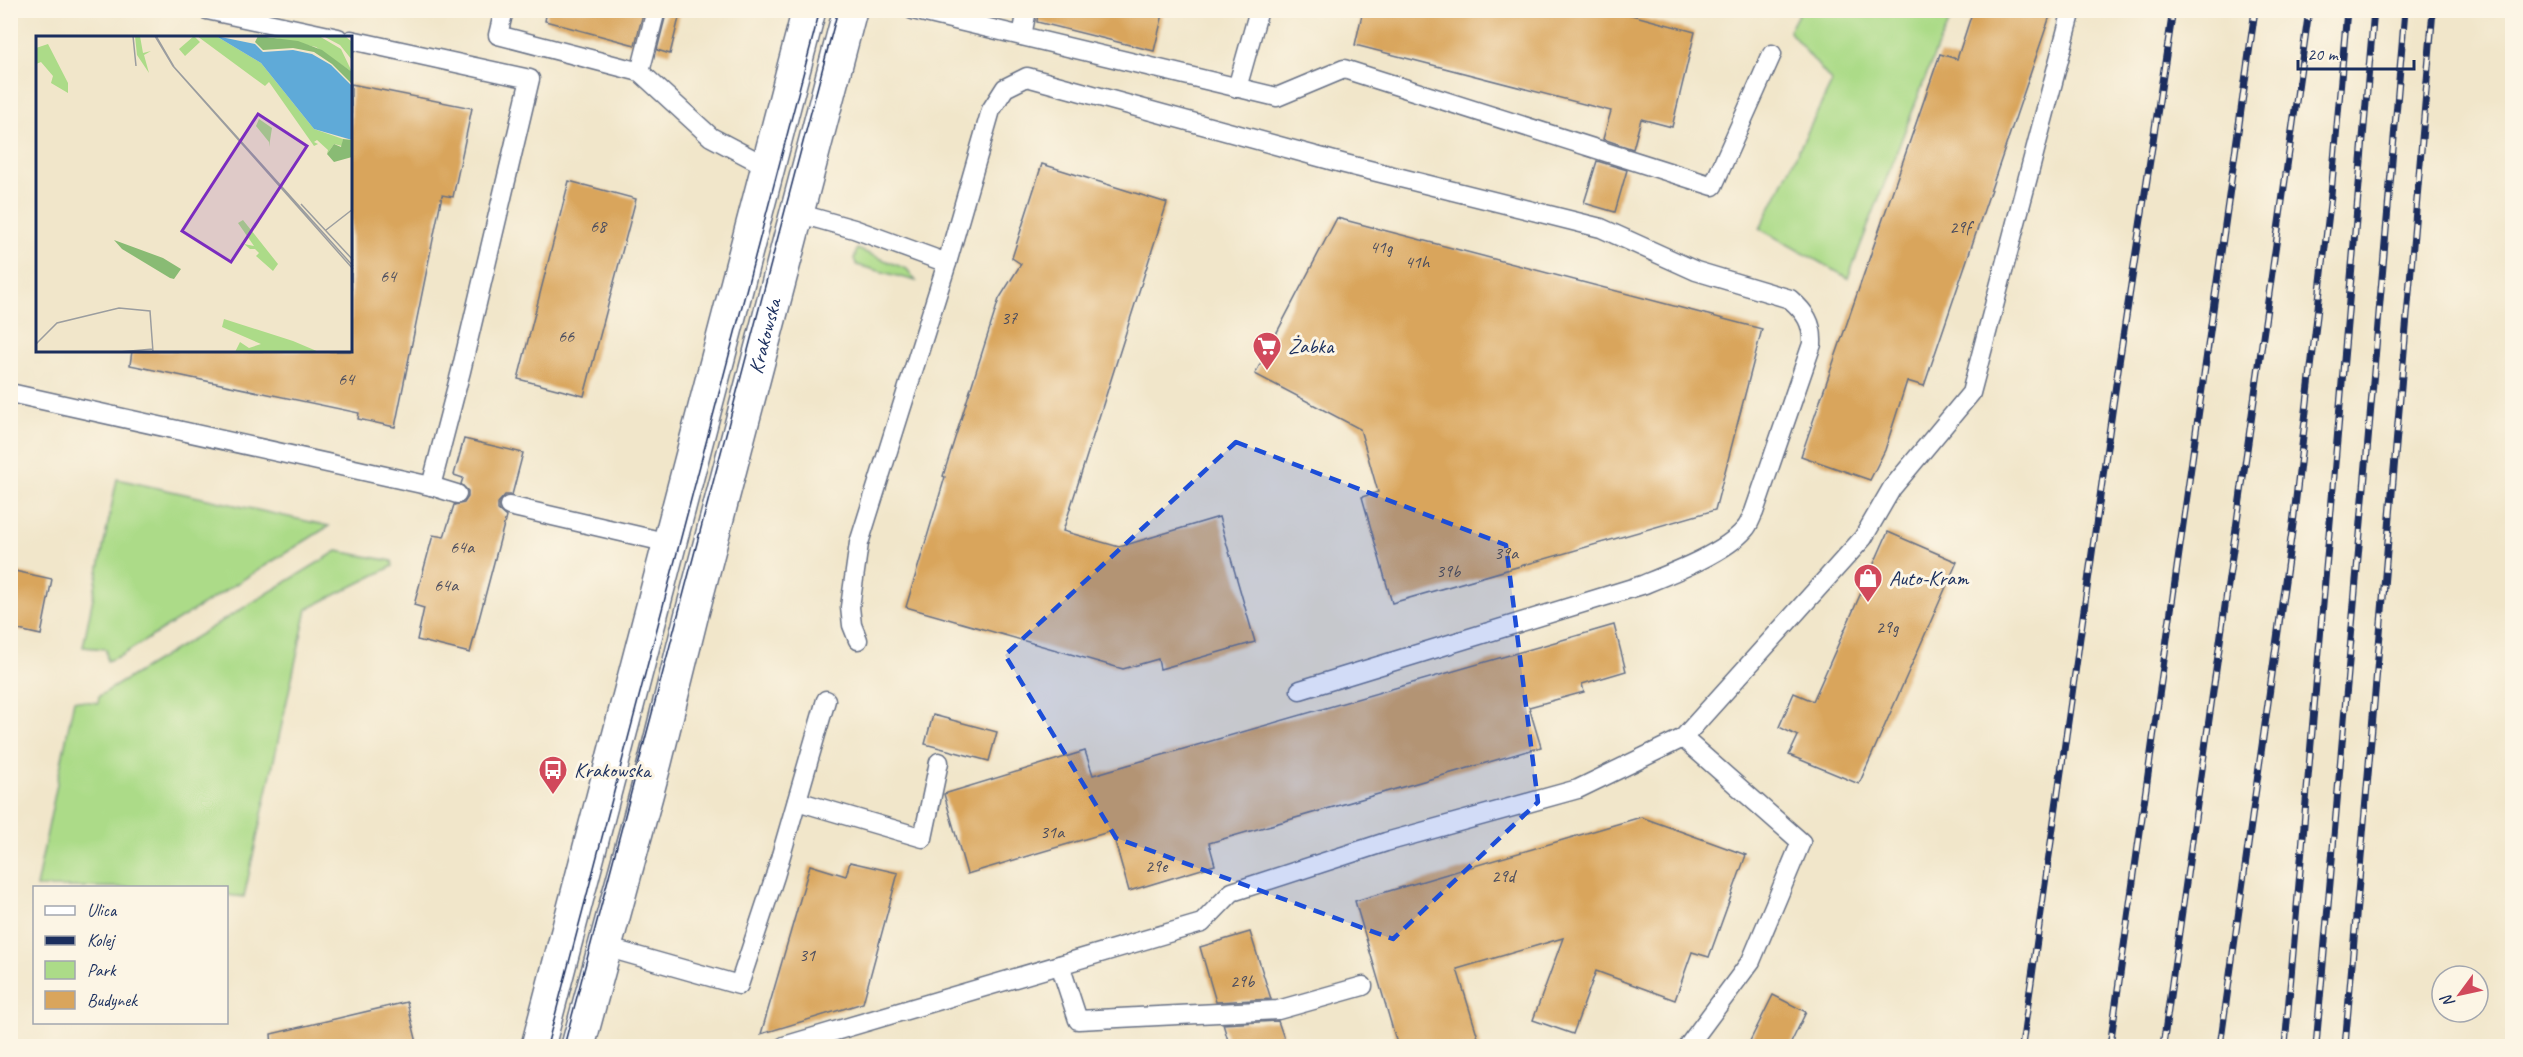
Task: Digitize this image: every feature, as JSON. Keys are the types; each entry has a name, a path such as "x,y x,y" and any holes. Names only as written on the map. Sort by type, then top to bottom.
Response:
{"main road":[{"name":"Krakowska","path":"538,1047 808,10"},
{"name":"Krakowska","path":"578,1047 655,762 850,10"}],"lane":[{"path":"207,10 329,36"},
{"path":"504,10 498,35 640,72 711,137 768,167"},
{"path":"640,72 656,10"},
{"path":"913,10 1277,98 1344,69 1713,186 1772,54"},
{"path":"1022,36 1027,10"},
{"path":"1237,88 1259,10"},
{"path":"784,1047 1202,923 1232,892 1386,842 1578,789 1683,738 1863,538 1892,488 1971,393 2072,10"},
{"path":"352,40 530,79 461,371 431,486"},
{"path":"858,640 852,625 850,607 859,543 947,263 991,110 1005,88 1015,81 1027,77 1345,164 1601,228 1696,271 1790,299 1801,308 1810,322 1812,344 1754,512 1746,528 1734,539 1694,563 1642,585 1300,690"},
{"path":"797,213 854,229 947,263"},
{"path":"10,393 431,486 457,494"},
{"path":"509,506 669,543"},
{"path":"605,947 740,985 826,700"},
{"path":"1683,738 1801,842 1751,961 1688,1047"},
{"path":"797,801 923,838 939,762"},
{"path":"1060,965 1077,1020 1278,1010 1363,987"}],"highlighted area":[{"path":"1236,442 1506,545 1538,802 1393,939 1116,838 1005,655"}],"green space":[{"path":"1800,11 1955,11 1938,45 1848,278 1760,229 1832,82 1789,31"},
{"path":"857,249 907,269 916,281 857,265 854,259"},
{"path":"117,479 329,526 122,655 107,661 106,649 83,647"},
{"path":"337,551 392,561 393,566 307,609 244,897 228,895 228,886 36,886 74,700 98,703 99,696"}],"building":[{"path":"547,10 644,10 635,45 545,21"},
{"path":"667,10 681,10 670,54 657,50"},
{"path":"1038,10 1164,10 1154,51 1037,22"},
{"path":"1363,10 1613,10 1695,32 1672,127 1641,119 1633,149 1603,139 1611,111 1355,45"},
{"path":"1973,10 2052,10 1924,386 1907,381 1885,450 1870,480 1801,456 1940,54 1957,59"},
{"path":"352,84 472,108 453,197 442,195 395,427 358,419 359,413 130,365 132,352 352,352"},
{"path":"1597,161 1627,170 1615,212 1584,203"},
{"path":"1042,164 1167,203 1063,531 1119,547 1219,517 1255,642 1160,669 1158,659 1123,669 906,607 945,477 943,476 999,299 1021,264 1012,258"},
{"path":"569,181 636,199 584,396 518,379"},
{"path":"1337,218 1762,329 1715,510 1392,603 1362,497 1378,492 1360,429 1255,374"},
{"path":"464,439 523,453 512,495 505,495 498,503 498,510 506,517 470,653 417,640 424,608 414,605 433,535 444,537 454,505 464,503 468,497 468,491 461,484 463,478 454,475"},
{"path":"1888,532 1957,562 1859,784 1789,755 1798,736 1779,727 1794,693 1813,701"},
{"path":"10,570 52,579 41,635 10,628"},
{"path":"1614,625 1626,671 1582,684 1584,692 1529,707 1541,747 1209,843 1215,865 1129,891 1112,831 967,874 944,794 1085,751 1093,775"},
{"path":"933,715 997,732 989,761 925,744"},
{"path":"1641,817 1746,855 1709,957 1692,952 1675,1000 1596,971 1573,1034 1533,1020 1563,938 1457,969 1481,1047 1398,1047 1355,901"},
{"path":"850,862 898,873 863,1003 761,1034 810,865 846,876"},
{"path":"1250,932 1271,999 1216,1002 1200,947"},
{"path":"1773,995 1806,1012 1789,1047 1747,1047"},
{"path":"407,1002 418,1047 272,1047 271,1034"},
{"path":"1278,1021 1287,1047 1230,1047 1223,1024"}],"tram line":[{"path":"547,1046 820,10"},
{"path":"564,1046 838,10"}],"railway":[{"path":"2022,1046 2119,363 2173,10"},
{"path":"2110,1046 2255,10"},
{"path":"2163,1046 2309,10"},
{"path":"2220,1046 2293,524 2331,195 2347,10"},
{"path":"2285,1046 2374,10"},
{"path":"2316,1046 2405,10"},
{"path":"2345,1046 2433,10"}],"place":[{"name":"Żabka","path":"1267,372"},
{"name":"Auto-Kram","path":"1868,604"},
{"name":"Krakowska","path":"553,796"}]}
